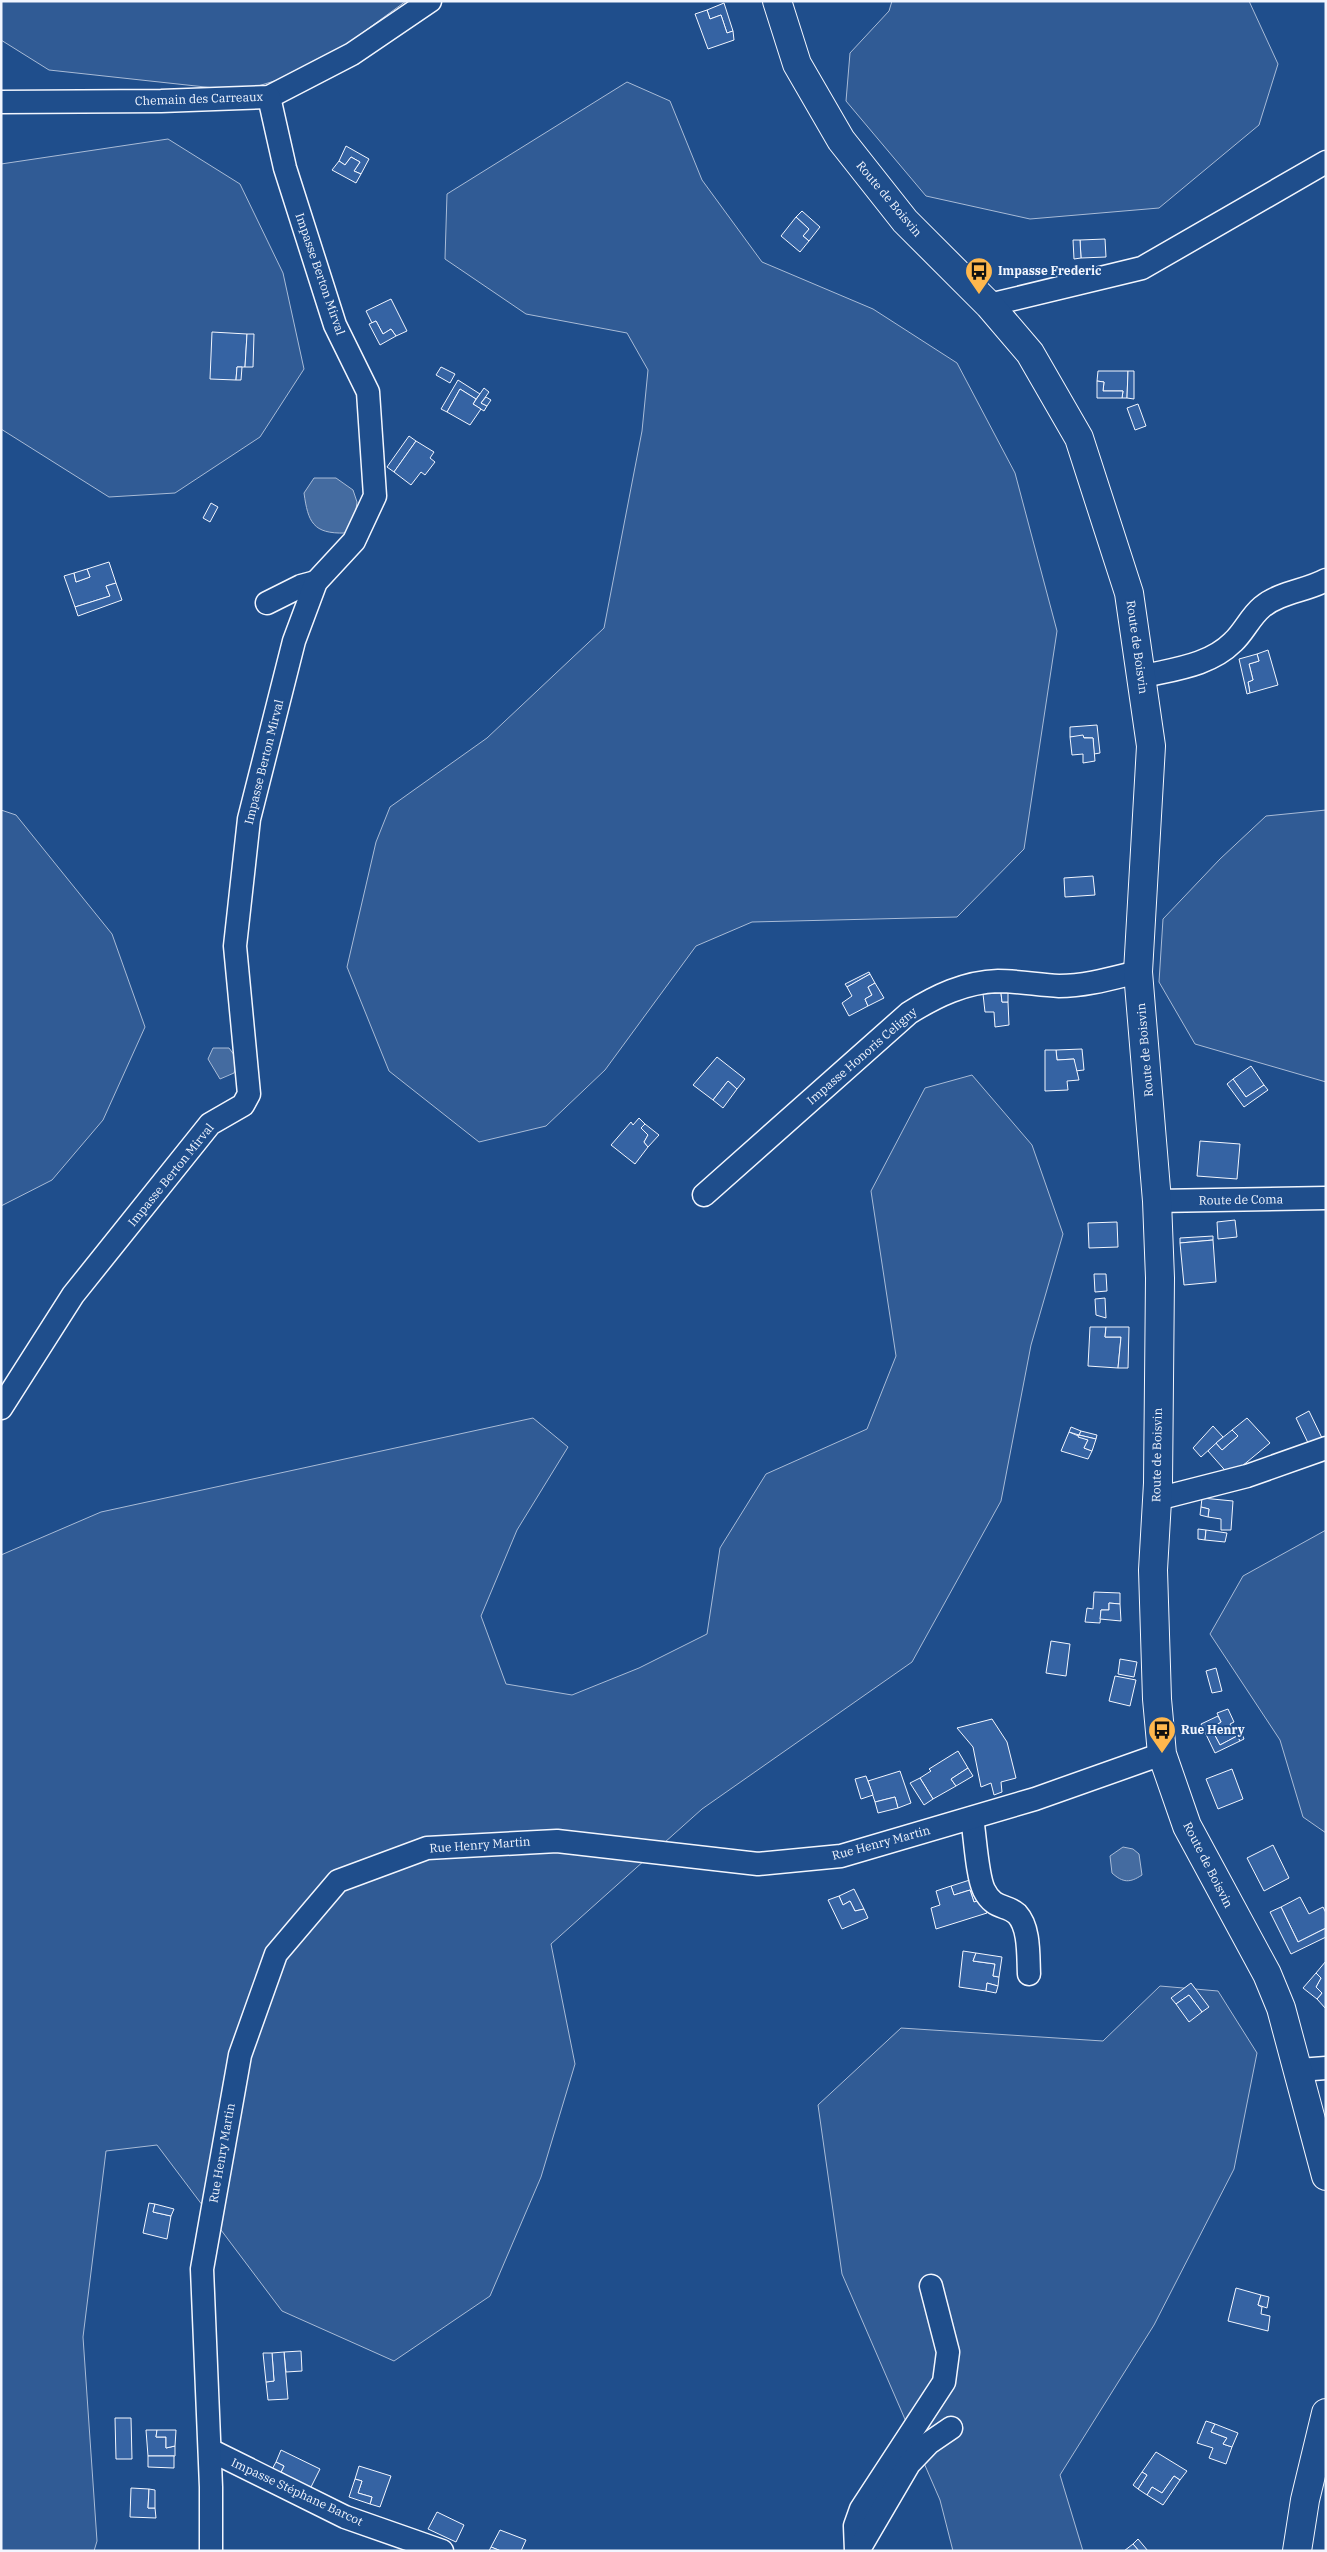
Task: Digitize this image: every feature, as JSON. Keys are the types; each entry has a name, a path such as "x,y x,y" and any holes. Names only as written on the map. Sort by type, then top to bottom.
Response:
{"main road":[{"name":"Route de Boisvin","path":"777,1 797,64 841,140 904,221 989,305 1030,352 1079,438 1129,593 1151,746 1138,972 1157,1201 1160,1278 1157,1499 1153,1570 1157,1698 1162,1754 1187,1826 1267,1974 1281,2008 1326,2176"},
{"path":"1297,2551 1305,2500 1326,2413"}],"street":[{"name":"Chemain des Carreaux","path":"1,102 161,102 269,97 352,54 430,1"},
{"name":"Impasse Berton Mirval","path":"1,1408 73,1295 210,1124 242,1105 249,1094 235,946 249,819 294,641 316,582 354,541 375,496 368,392 335,325 285,168 269,97"},
{"path":"989,305 1142,268 1326,162"},
{"path":"1141,677 1210,660 1234,642 1263,606 1292,593 1312,588 1326,580"},
{"path":"267,603 301,586 316,582"},
{"name":"Impasse Honoris Celigny","path":"704,1195 909,1013 929,1000 963,986 989,982 1060,986 1093,982 1138,972"},
{"name":"Route de Coma","path":"1157,1201 1326,1198"},
{"path":"1157,1499 1247,1476 1326,1448"},
{"name":"Rue Henry Martin","path":"211,2551 210,2450 202,2269 240,2055 276,1954 338,1881 427,1848 557,1841 758,1864 841,1856 1035,1799 1162,1754"},
{"path":"972,1818 983,1888 990,1899 1001,1908 1016,1913 1022,1922 1025,1931 1029,1974"},
{"path":"1299,2070 1326,2068"},
{"path":"857,2551 855,2526 861,2509 944,2382 948,2352 930,2286"},
{"path":"857,2551 909,2464 928,2443 951,2428"},
{"name":"Impasse Stéphane Barcot","path":"210,2450 344,2517 442,2551"}],"shaded area":[{"path":"1,1 406,1 313,69 242,91 49,70 1,40"},
{"path":"892,1 1249,1 1278,64 1259,125 1159,208 1030,219 926,196 846,101 850,53 889,11"},
{"path":"627,82 670,101 702,180 762,262 873,309 957,363 1015,473 1057,631 1024,849 957,917 752,922 696,946 605,1070 546,1126 479,1142 389,1071 347,967 376,842 390,807 487,738 604,628 642,431 648,370 627,333 526,314 445,259 447,194"},
{"path":"168,139 240,184 283,273 304,369 260,437 175,493 109,497 1,429 1,164"},
{"path":"314,478 336,478 353,490 357,502 355,517 345,533 326,531 319,528 310,519 304,493"},
{"path":"1,810 16,815 112,934 145,1027 103,1120 52,1180 1,1206"},
{"path":"1326,810 1326,1082 1195,1044 1159,982 1163,919 1220,859 1266,816"},
{"path":"213,1048 229,1048 238,1060 234,1073 220,1079 208,1059"},
{"path":"972,1075 1032,1145 1063,1234 1031,1345 1001,1501 912,1662 702,1809 551,1944 575,2064 541,2177 490,2296 394,2361 282,2311 157,2145 106,2151 83,2337 97,2541 94,2551 1,2551 1,1555 101,1512 533,1418 568,1447 517,1530 481,1616 506,1684 572,1695 639,1668 707,1634 720,1548 766,1474 867,1429 896,1356 871,1191 925,1088"},
{"path":"1326,1530 1326,1833 1303,1817 1280,1740 1210,1634 1243,1576"},
{"path":"1123,1847 1133,1849 1139,1854 1142,1875 1130,1881 1120,1879 1112,1873 1110,1856"},
{"path":"1160,1986 1218,1991 1257,2053 1234,2169 1154,2325 1060,2475 1083,2551 953,2551 940,2500 842,2274 818,2105 901,2028 1103,2041"}],"building":[{"path":"724,3 733,31 727,33 721,15 710,19 707,10"},
{"path":"707,10 710,19 721,15 727,33 733,31 734,40 708,49 695,14"},
{"path":"346,146 369,159 361,174 354,171 360,162 351,157 345,165 339,161"},
{"path":"351,157 360,162 354,171 361,174 356,183 332,170 339,161 345,165"},
{"path":"802,211 820,227 809,241 803,236 809,229 796,217"},
{"path":"796,217 809,229 803,236 809,241 800,252 781,236"},
{"path":"1105,239 1106,257 1081,258 1080,240"},
{"path":"1073,240 1080,240 1081,258 1074,259"},
{"path":"391,299 407,331 396,336 391,329 383,334 376,321 372,323 366,311"},
{"path":"376,321 383,334 391,329 396,336 380,345 369,324"},
{"path":"212,332 247,334 245,367 237,367 236,380 210,379"},
{"path":"247,334 254,334 253,367 245,367"},
{"path":"237,367 242,367 241,380 236,380"},
{"path":"441,367 455,374 450,383 436,375"},
{"path":"1098,371 1128,371 1127,398 1122,398 1123,391 1103,391 1104,382 1097,381"},
{"path":"1128,371 1134,371 1134,399 1127,398"},
{"path":"458,380 480,394 476,399 460,389 447,412 441,409"},
{"path":"1097,381 1104,382 1103,391 1123,391 1122,398 1097,398"},
{"path":"484,388 489,392 481,403 487,406 484,411 473,404"},
{"path":"460,389 476,399 473,404 481,409 470,425 447,412"},
{"path":"486,397 491,400 487,406 481,403"},
{"path":"1138,404 1146,426 1135,430 1127,408"},
{"path":"409,436 416,441 394,472 387,467"},
{"path":"416,441 434,452 430,458 435,462 425,475 421,472 411,485 394,472"},
{"path":"211,503 218,507 210,522 203,518"},
{"path":"109,562 116,583 106,586 110,596 75,607 64,576 74,573 76,582 90,577 87,569"},
{"path":"87,569 90,577 76,582 74,573"},
{"path":"116,583 122,600 78,616 75,607 110,596 106,586"},
{"path":"1268,650 1278,685 1250,693 1248,682 1253,680 1249,664 1259,661 1257,654"},
{"path":"1257,654 1259,661 1249,664 1253,680 1248,682 1250,693 1247,694 1239,659"},
{"path":"1097,725 1100,753 1094,754 1093,738 1070,737 1070,727"},
{"path":"1083,735 1084,738 1093,738 1095,761 1083,763 1083,754 1072,755 1070,737"},
{"path":"1093,876 1095,895 1065,897 1064,878"},
{"path":"869,972 870,974 847,987 845,984"},
{"path":"870,974 875,983 868,987 872,995 865,999 868,1006 849,1016 842,1003 852,996 847,987"},
{"path":"875,983 884,998 868,1006 865,999 872,995 868,987"},
{"path":"1001,993 1002,1002 1008,1002 1009,1025 995,1027 994,1012 985,1012 983,994"},
{"path":"1001,993 1008,993 1008,1002 1002,1002"},
{"path":"1082,1049 1084,1070 1075,1071 1074,1059 1057,1060 1056,1050"},
{"path":"1045,1050 1056,1050 1057,1060 1074,1059 1079,1080 1067,1081 1068,1090 1045,1091"},
{"path":"717,1057 745,1079 737,1089 728,1081 713,1100 693,1085"},
{"path":"1251,1066 1264,1085 1246,1097 1233,1079"},
{"path":"1233,1079 1246,1097 1264,1085 1268,1090 1244,1107 1227,1084"},
{"path":"728,1081 737,1089 723,1108 713,1100"},
{"path":"639,1118 645,1124 641,1128 648,1135 644,1142 648,1147 635,1164 611,1145 631,1122 633,1125"},
{"path":"645,1124 659,1135 648,1147 644,1142 648,1135 641,1128"},
{"path":"1200,1141 1240,1144 1237,1179 1197,1176"},
{"path":"1235,1220 1237,1237 1218,1239 1217,1222"},
{"path":"1117,1222 1118,1247 1089,1248 1088,1223"},
{"path":"1213,1236 1213,1240 1180,1243 1180,1238"},
{"path":"1213,1240 1216,1282 1184,1285 1180,1243"},
{"path":"1094,1274 1106,1274 1107,1291 1095,1292"},
{"path":"1105,1298 1106,1318 1096,1315 1095,1299"},
{"path":"1090,1327 1106,1327 1105,1337 1121,1337 1118,1368 1088,1366"},
{"path":"1106,1327 1129,1327 1128,1368 1118,1368 1121,1337 1105,1337"},
{"path":"1309,1411 1323,1440 1310,1447 1296,1418"},
{"path":"1247,1418 1270,1443 1230,1476 1208,1451 1216,1443 1222,1450 1238,1436 1232,1430"},
{"path":"1213,1426 1223,1437 1201,1457 1193,1448"},
{"path":"1071,1427 1081,1431 1079,1435 1069,1432"},
{"path":"1232,1430 1238,1436 1222,1450 1216,1443"},
{"path":"1081,1431 1097,1435 1096,1439 1079,1435"},
{"path":"1069,1432 1088,1440 1084,1448 1092,1451 1088,1459 1061,1451"},
{"path":"1079,1435 1096,1439 1092,1451 1084,1448 1088,1440 1078,1437"},
{"path":"1202,1498 1233,1501 1231,1530 1221,1530 1221,1519 1208,1517 1209,1509 1201,1507"},
{"path":"1201,1507 1209,1509 1208,1517 1200,1515"},
{"path":"1198,1529 1206,1530 1205,1540 1198,1539"},
{"path":"1206,1530 1227,1533 1225,1542 1205,1540"},
{"path":"1094,1592 1120,1593 1120,1604 1109,1603 1109,1610 1101,1610 1100,1623 1085,1622 1087,1608 1093,1609"},
{"path":"1109,1603 1120,1604 1121,1621 1100,1619 1101,1610 1109,1610"},
{"path":"1051,1641 1070,1644 1066,1676 1046,1673"},
{"path":"1120,1659 1137,1662 1134,1677 1118,1674"},
{"path":"1216,1668 1222,1691 1212,1693 1206,1671"},
{"path":"1115,1676 1136,1680 1130,1706 1109,1701"},
{"path":"1228,1709 1234,1722 1230,1724 1233,1730 1239,1727 1244,1739 1240,1741 1237,1736 1220,1745 1211,1728 1221,1722 1217,1713"},
{"path":"1218,1716 1221,1722 1211,1728 1220,1745 1237,1736 1240,1741 1215,1753 1201,1724"},
{"path":"992,1719 1007,1742 1016,1778 1001,1782 1002,1792 994,1795 991,1783 981,1787 973,1747 957,1728"},
{"path":"958,1751 968,1768 951,1779 956,1786 933,1799 920,1778 931,1771 929,1769"},
{"path":"968,1768 973,1776 956,1786 951,1779"},
{"path":"1232,1769 1243,1799 1218,1809 1206,1779"},
{"path":"900,1771 911,1803 898,1808 895,1797 875,1802 868,1781"},
{"path":"866,1776 873,1795 861,1799 855,1779"},
{"path":"920,1778 933,1799 924,1805 910,1783"},
{"path":"895,1797 898,1808 878,1813 875,1802"},
{"path":"1273,1845 1289,1878 1264,1891 1247,1858"},
{"path":"976,1878 983,1899 974,1902 970,1890 954,1895 951,1886"},
{"path":"951,1886 954,1895 970,1890 974,1902 983,1899 987,1913 936,1929 931,1908 940,1905 936,1891"},
{"path":"854,1889 864,1909 855,1911 850,1901 843,1905 839,1896"},
{"path":"839,1896 843,1905 850,1901 855,1911 864,1909 868,1918 842,1929 828,1900"},
{"path":"1300,1897 1309,1914 1323,1907 1326,1913 1326,1928 1298,1942 1281,1907"},
{"path":"1281,1907 1298,1942 1326,1928 1326,1937 1291,1954 1270,1912"},
{"path":"963,1951 976,1953 973,1961 995,1964 993,1976 999,1977 998,1986 987,1983 986,1991 959,1987"},
{"path":"976,1953 1002,1957 999,1977 993,1976 995,1964 973,1961"},
{"path":"1326,1961 1326,2009 1317,1999 1322,1993 1316,1987 1321,1978 1316,1973"},
{"path":"1316,1973 1321,1978 1316,1987 1322,1993 1317,1999 1303,1988"},
{"path":"987,1983 998,1986 996,1993 986,1991"},
{"path":"1191,1983 1209,2007 1202,2012 1189,1995 1176,2004 1171,1998"},
{"path":"1189,1995 1202,2012 1189,2022 1176,2004"},
{"path":"149,2203 155,2204 153,2212 171,2216 167,2239 143,2233"},
{"path":"155,2204 174,2209 171,2216 153,2212"},
{"path":"1236,2288 1261,2295 1258,2305 1262,2307 1261,2314 1270,2316 1268,2331 1228,2321"},
{"path":"1261,2295 1269,2297 1267,2308 1258,2305"},
{"path":"301,2351 302,2371 286,2372 284,2352"},
{"path":"284,2352 288,2399 268,2400 266,2382 274,2381 272,2353"},
{"path":"263,2353 272,2353 274,2381 266,2382"},
{"path":"115,2418 131,2418 132,2459 116,2459"},
{"path":"1206,2421 1215,2424 1211,2432 1227,2438 1223,2444 1232,2447 1226,2464 1209,2458 1213,2448 1197,2443"},
{"path":"1215,2424 1238,2433 1232,2447 1223,2444 1227,2438 1211,2432"},
{"path":"146,2430 157,2430 156,2437 166,2437 166,2448 175,2446 175,2456 148,2456"},
{"path":"157,2430 176,2430 175,2446 166,2448 166,2437 156,2437"},
{"path":"281,2450 320,2469 309,2491 286,2480 288,2476 281,2472 284,2466 276,2462"},
{"path":"1156,2452 1187,2471 1180,2480 1174,2476 1162,2493 1152,2487 1147,2495 1138,2489 1147,2475 1142,2472"},
{"path":"148,2456 174,2456 174,2468 148,2467"},
{"path":"276,2462 284,2466 281,2472 288,2476 286,2480 270,2473"},
{"path":"359,2466 391,2476 380,2507 370,2504 372,2497 358,2493 362,2481 355,2479"},
{"path":"1142,2472 1147,2475 1138,2489 1133,2485"},
{"path":"1174,2476 1180,2480 1163,2505 1147,2495 1152,2487 1162,2493"},
{"path":"355,2479 362,2481 358,2493 372,2497 370,2504 349,2497"},
{"path":"131,2488 149,2489 148,2508 155,2508 156,2518 130,2517"},
{"path":"149,2489 155,2490 155,2508 148,2508"},
{"path":"437,2512 464,2525 456,2542 428,2529"},
{"path":"500,2530 526,2540 521,2551 501,2551 491,2547"},
{"path":"1138,2539 1148,2551 1139,2551 1133,2544"},
{"path":"1133,2544 1139,2551 1124,2551"},
{"path":"491,2547 501,2551 489,2551"}],"place":[{"name":"Impasse Frederic","path":"979,295"},
{"name":"Rue Henry","path":"1162,1754"}]}
